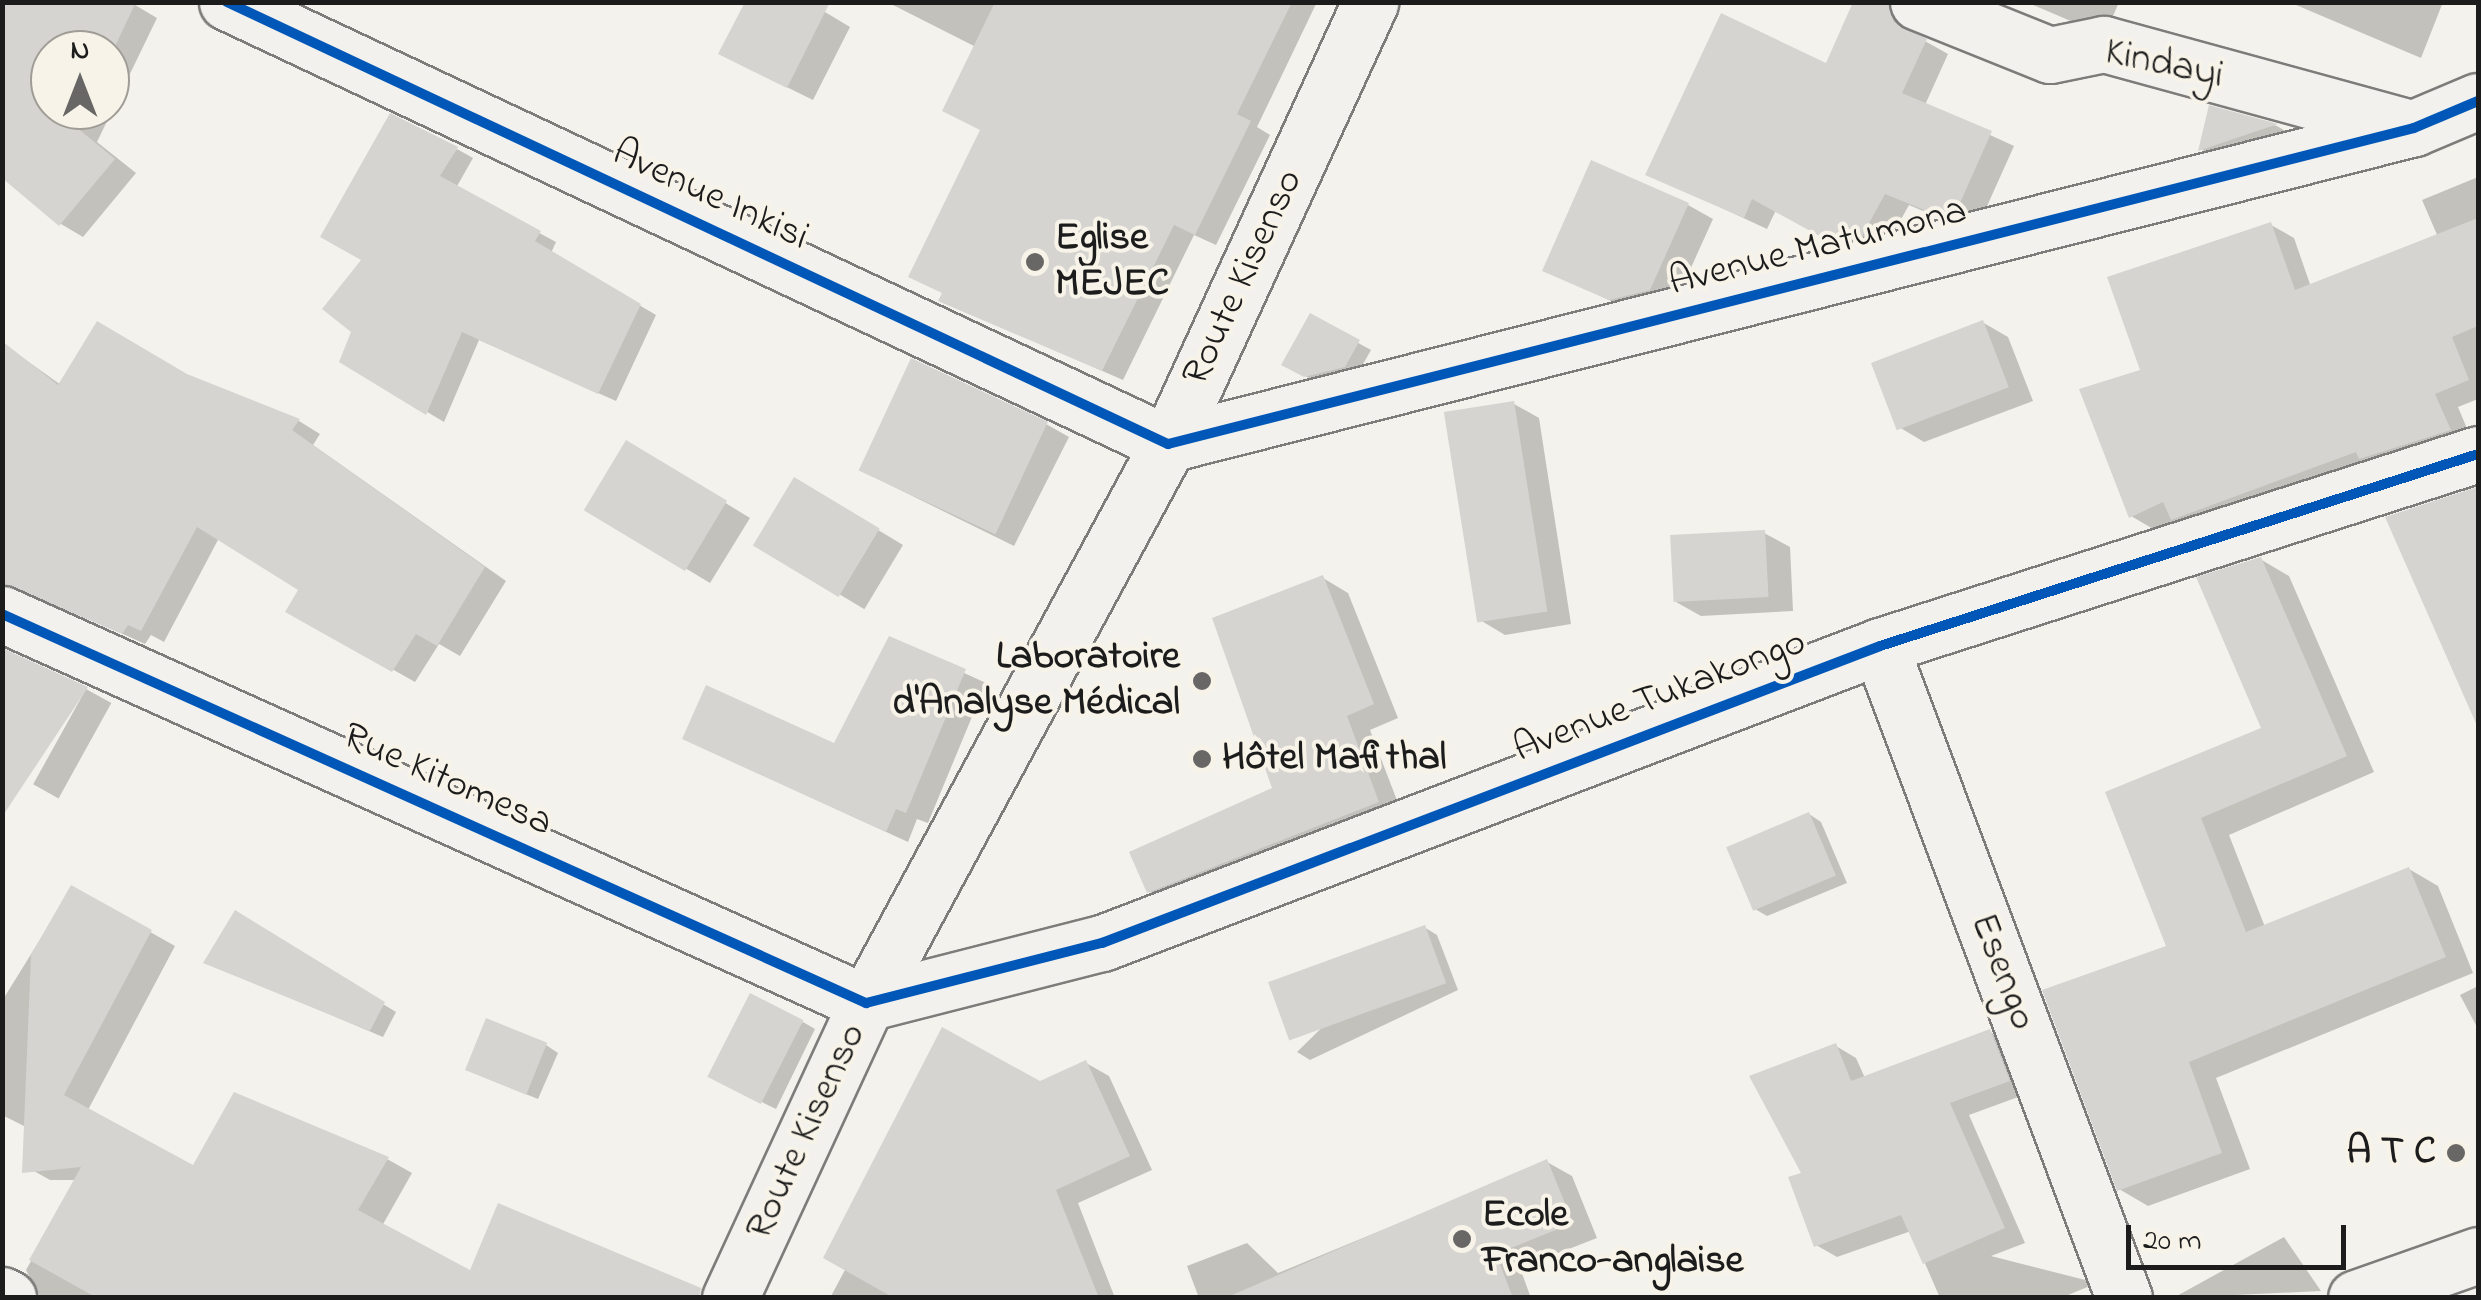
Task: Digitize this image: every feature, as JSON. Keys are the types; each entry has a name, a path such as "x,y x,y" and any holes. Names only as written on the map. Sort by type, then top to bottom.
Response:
{"street":[{"name":"Avenue Inkisi","path":"226,2 1168,444"},
{"name":"Route Kisenso","path":"730,1298 866,1003 1168,444 1370,2"},
{"name":"Kindayi","path":"1918,2 2050,55 2110,23 2414,128"},
{"name":"Avenue Matumona","path":"1168,444 2414,128 2478,102"},
{"name":"Avenue Tukakongo","path":"866,1003 1102,943 1880,646 2478,454"},
{"name":"Rue Kitomesa","path":"2,614 866,1003"},
{"name":"Esengo","path":"1880,646 2124,1298"},
{"path":"2386,1294 2478,1255"}],"building":[{"path":"2,2 136,2 123,30 30,30 30,130 80,130 115,159 59,226 2,178"},
{"path":"745,2 830,2 787,88 718,54"},
{"path":"995,2 1292,2 1237,114 1251,121 1195,235 1174,225 1102,371 938,301 942,293 908,277 980,130 942,111"},
{"path":"1853,2 1887,2 1894,22 1927,39 1902,93 1992,131 1956,212 1939,216 1885,194 1862,236 1832,243 1752,199 1744,218 1645,175 1721,13 1826,63"},
{"path":"2209,105 2278,124 2198,151"},
{"path":"390,113 458,147 440,176 541,231 535,241 641,304 598,394 462,332 426,415 339,362 351,332 322,309 361,260 320,237"},
{"path":"1591,160 1689,203 1650,290 1609,300 1542,271"},
{"path":"2478,218 2478,326 2452,337 2469,380 2435,394 2451,430 2359,459 2356,452 2171,520 2163,502 2129,518 2079,389 2140,370 2107,277 2271,222 2295,290"},
{"path":"1310,313 1360,340 1345,367 1304,377 1281,365"},
{"path":"1983,320 2009,387 1897,430 1871,363"},
{"path":"97,321 187,374 300,419 292,430 485,567 437,646 416,634 392,672 285,612 298,590 197,527 141,631 128,625 122,634 2,583 2,341 58,385"},
{"path":"911,358 1048,422 995,534 859,470"},
{"path":"1514,401 1547,611 1477,622 1444,412"},
{"path":"626,440 727,501 685,571 584,510"},
{"path":"794,477 880,529 839,597 753,546"},
{"path":"2477,487 2478,491 2478,728 2385,517"},
{"path":"1765,530 1769,597 1674,602 1670,535"},
{"path":"2261,557 2347,756 2201,818 2246,932 2409,867 2446,957 2189,1062 2222,1153 2117,1191 2042,990 2166,946 2105,792 2261,728 2196,577"},
{"path":"1323,575 1374,704 1347,716 1379,802 1147,893 1129,852 1272,788 1212,618"},
{"path":"889,636 966,669 906,813 896,809 886,832 682,739 706,685 834,743"},
{"path":"2,648 88,687 2,817"},
{"path":"1809,812 1836,876 1753,911 1726,847"},
{"path":"71,885 152,930 64,1095 193,1165 234,1092 389,1157 358,1210 470,1270 498,1203 701,1288 699,1298 97,1298 29,1260 81,1167 22,1173 31,955"},
{"path":"235,910 385,1002 370,1031 203,963"},
{"path":"1425,925 1446,983 1289,1040 1268,982"},
{"path":"750,993 803,1020 761,1104 707,1077"},
{"path":"486,1018 547,1043 526,1095 465,1070"},
{"path":"942,1027 1040,1081 1086,1060 1130,1156 1056,1190 1099,1298 894,1298 823,1258"},
{"path":"1990,1029 2010,1081 1950,1103 2005,1228 1923,1264 1901,1215 1814,1247 1788,1177 1801,1173 1749,1076 1836,1043 1851,1081"},
{"name":"Ecole Franco-anglaise","path":"1547,1159 1573,1223 1496,1254 1513,1298 1225,1298"}],"cycle path":[{"path":"227,2 1168,444 2414,128 2478,101"},
{"path":"2,614 866,1003 1102,943 1880,646 2478,454"}],"place":[{"name":"Eglise MEJEC","path":"1035,262"},
{"name":"Laboratoire d'Analyse Médical","path":"1202,681"},
{"name":"Hôtel Mafithal","path":"1202,759"},
{"name":"A T C","path":"2456,1153"},
{"name":"Ecole Franco-anglaise","path":"1462,1239"}]}
